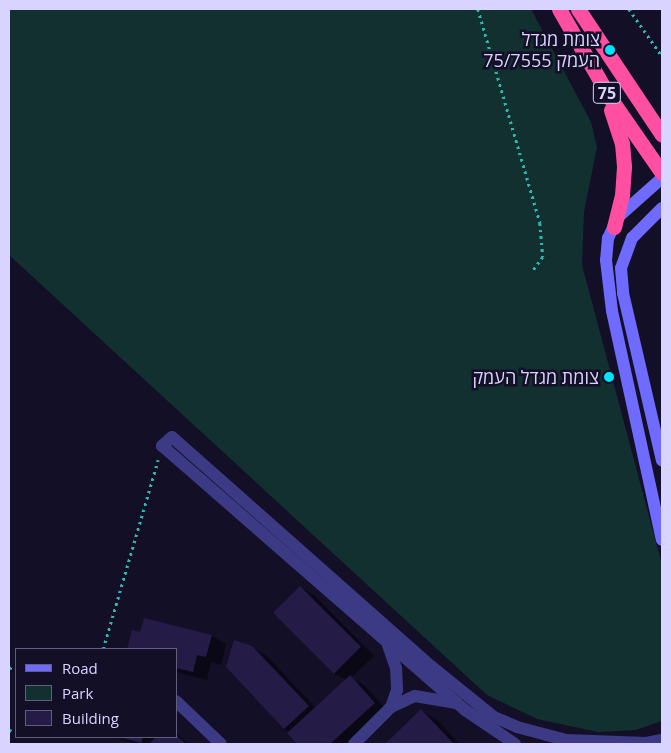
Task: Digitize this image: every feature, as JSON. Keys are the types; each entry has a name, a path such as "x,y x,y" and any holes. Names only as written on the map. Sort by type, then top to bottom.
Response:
{"highway":[{"name":"75","path":"559,9 596,76 662,173"},
{"name":"75","path":"578,9 662,135"},
{"path":"596,76 622,143 622,195 614,227"}],"main road":[{"path":"662,178 618,217 608,238 606,260 612,311 662,540"},
{"path":"662,208 632,238 621,268 623,293 662,461"}],"street":[{"path":"515,744 457,703 162,446 172,437 494,717 525,730 566,740 646,743 662,740"},
{"path":"386,642 397,682 391,707"},
{"path":"354,744 391,707 415,696 457,703"},
{"path":"178,703 221,744"}],"path":[{"path":"478,9 540,222 542,257 533,271"},
{"path":"629,9 662,56"},
{"path":"103,648 162,446"}],"green space":[{"path":"9,9 531,9 591,122 597,147 584,212 582,265 662,565 662,721 636,730 598,732 537,719 487,695 9,255"}],"building":[{"path":"300,586 361,647 334,674 273,613"},
{"path":"144,618 212,635 206,657 197,655 193,672 178,668 178,648 127,648 132,630 140,632"},
{"path":"234,640 252,646 309,706 284,729 226,667"},
{"path":"350,675 375,703 330,744 297,744 287,733"},
{"path":"421,709 453,743 385,744"},
{"path":"178,737 186,744 149,744 155,738"},
{"path":"123,738 143,738 141,743"}],"place":[{"name":"צומת מגדל העמק 75/7555","path":"610,50"},
{"name":"צומת מגדל העמק","path":"609,377"}]}
